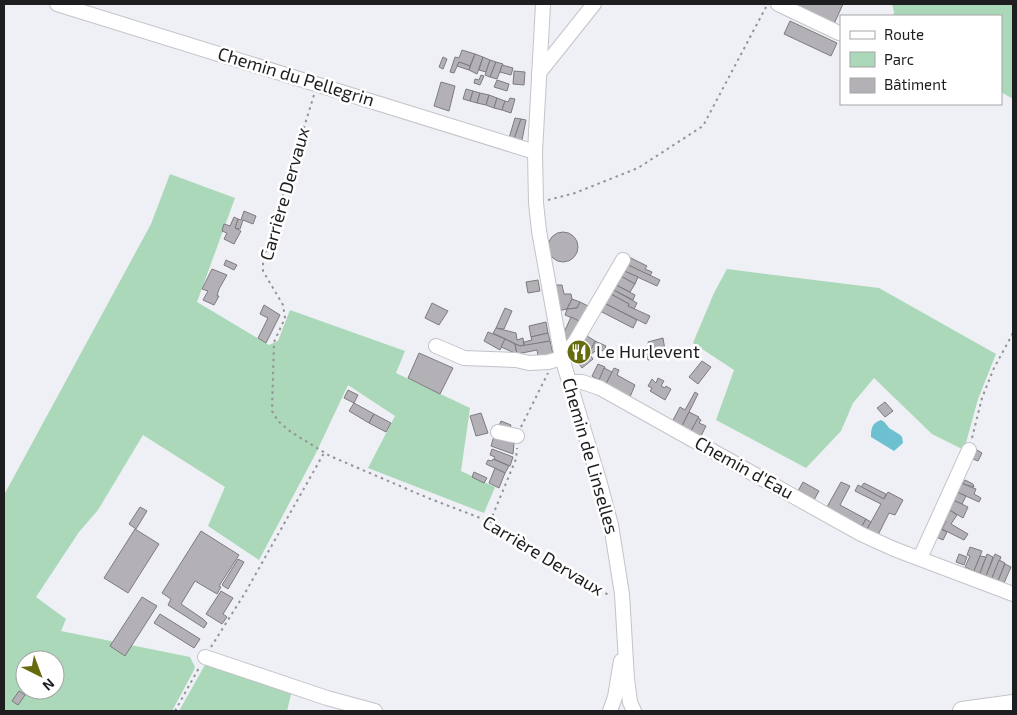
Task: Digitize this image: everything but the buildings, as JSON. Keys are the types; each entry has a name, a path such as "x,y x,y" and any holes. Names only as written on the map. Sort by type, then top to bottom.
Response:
{"main road":[{"path":"962,711 1013,704"}],"street":[{"name":"Chemin du Pellegrin","path":"57,4 535,152"},
{"name":"Chemin de Linselles","path":"543,4 535,152 536,203 544,264 562,358 607,506 614,539 623,602 624,641"},
{"path":"538,73 594,4"},
{"path":"778,4 839,32"},
{"path":"436,346 464,358 548,362 562,358 575,342 623,260"},
{"name":"Chemin d'Eau","path":"569,382 582,382 600,388 862,534 894,549 1013,594"},
{"path":"498,432 517,436"},
{"path":"920,558 969,450"},
{"path":"610,711 624,641"},
{"path":"624,641 629,696 634,711"},
{"path":"205,657 327,698 375,711"}],"path":[{"path":"536,203 575,193 638,168 703,126 768,4"},
{"name":"Carrière Dervaux","path":"317,83 263,260 263,272 283,305 285,318 274,342 272,412 278,421 291,432 324,452 428,498 490,522 604,593 623,602"},
{"path":"969,450 982,398 994,368 1013,333"},
{"path":"490,522 516,459 517,436 548,373 562,358"},
{"path":"175,711 205,657 245,593 324,452"}],"green space":[{"path":"892,4 1013,4 1013,99 1002,93 1002,15 893,15"},
{"path":"170,174 235,198 197,302 269,345 278,341 290,310 405,351 396,373 470,408 461,471 495,487 484,513 368,468 395,416 348,385 315,455 259,560 208,526 225,487 143,435 98,510 79,532 36,597 66,619 61,631 190,657 195,667 172,711 4,711 4,495 151,224"},
{"path":"727,269 879,288 996,354 978,399 964,450 932,434 874,378 853,403 841,431 806,468 716,420 734,370 693,343 714,293"},
{"path":"206,663 292,691 287,711 179,711"}],"water":[{"path":"881,420 902,437 903,443 894,451 871,437 873,426"}],"place":[{"name":"Le Hurlevent","path":"579,352"}]}
